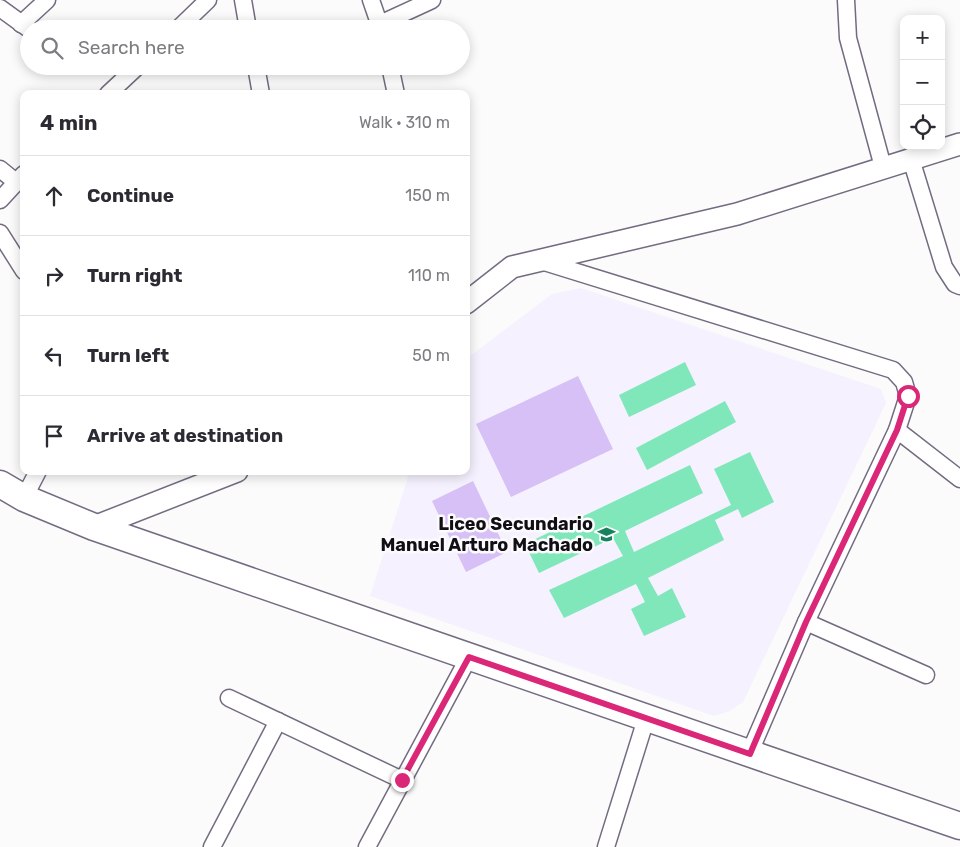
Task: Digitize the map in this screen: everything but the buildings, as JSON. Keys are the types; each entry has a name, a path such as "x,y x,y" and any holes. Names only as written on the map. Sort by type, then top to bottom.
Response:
{"main road":[{"path":"0,484 24,498 94,527 750,754 958,820"}],"street":[{"path":"31,20 47,0"},
{"path":"187,20 208,0"},
{"path":"243,0 246,20"},
{"path":"371,0 378,20"},
{"path":"392,20 432,0"},
{"path":"846,0 848,38 883,167"},
{"path":"0,8 20,23"},
{"path":"112,90 128,75"},
{"path":"258,75 260,90"},
{"path":"392,75 395,90"},
{"path":"470,300 512,267 737,214 960,144"},
{"path":"911,159 944,267 955,284 960,286"},
{"path":"0,169 20,178 0,200"},
{"path":"0,233 20,265"},
{"path":"538,260 893,370 904,382 908,396 897,430 806,622 750,754"},
{"path":"897,430 960,478"},
{"path":"24,498 36,475"},
{"path":"94,527 227,475"},
{"path":"806,622 926,675"},
{"path":"367,847 469,657"},
{"path":"229,698 402,780"},
{"path":"606,847 646,718"},
{"path":"212,847 278,721"}],"shaded area":[{"name":"Liceo Secundario Manuel Arturo Machado","path":"581,288 881,389 886,403 743,702 730,711 714,716 370,596 409,475 470,475 470,356 552,294"},
{"path":"578,376 613,449 511,497 476,424"},
{"path":"473,481 507,552 466,572 432,501"}],"place":[{"name":"Liceo Secundario Manuel Arturo Machado","path":"607,534"}],"route":[{"path":"402,780 469,657 750,754 806,622 897,430 908,396"}]}
